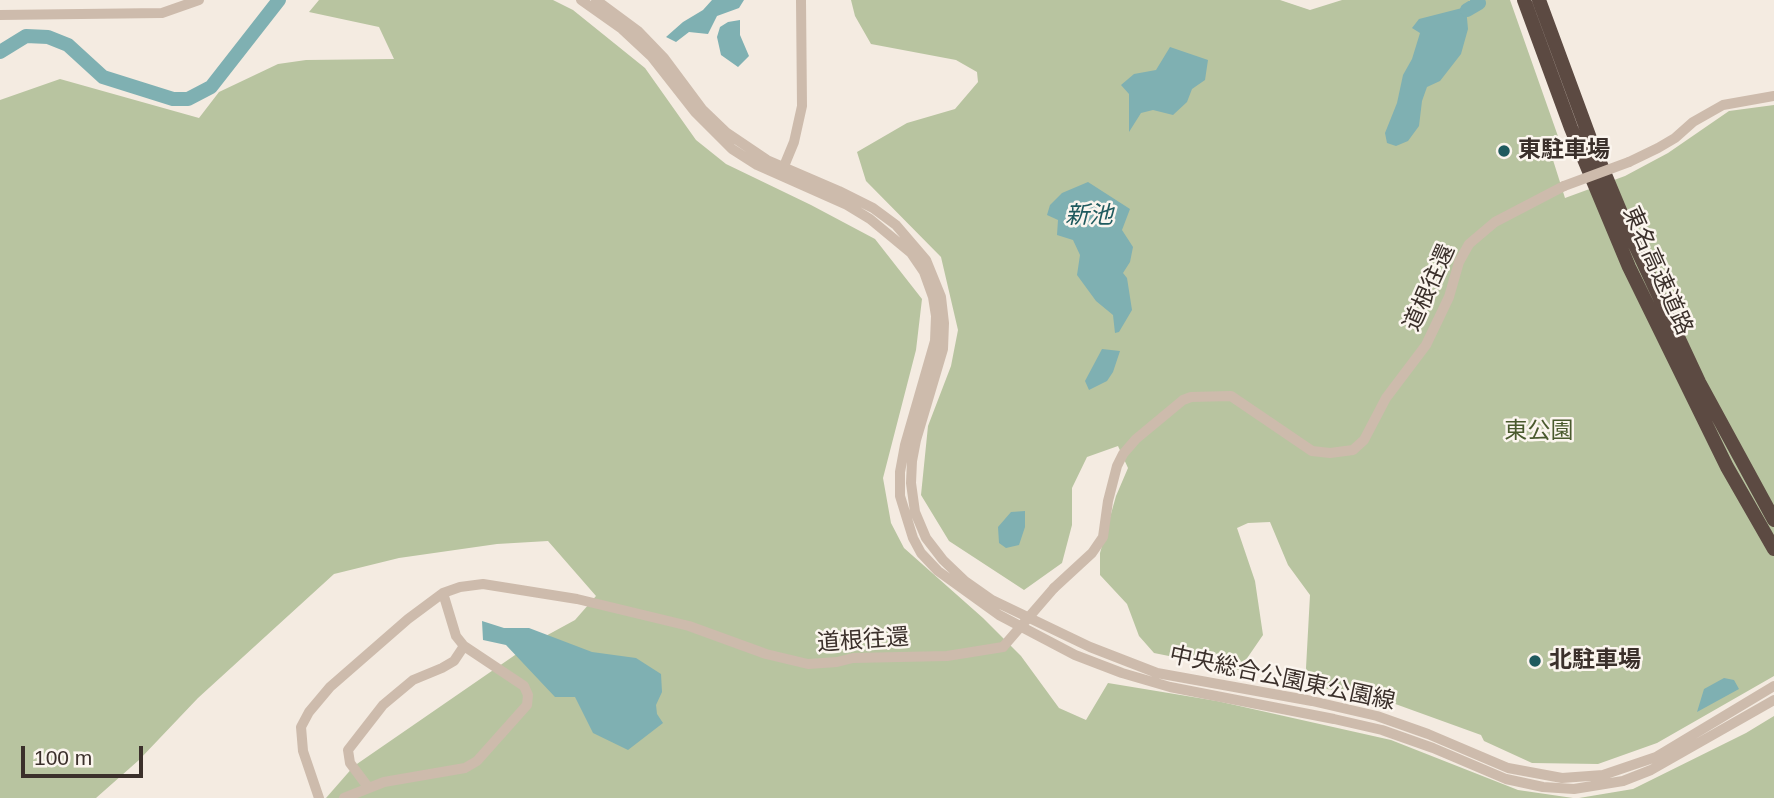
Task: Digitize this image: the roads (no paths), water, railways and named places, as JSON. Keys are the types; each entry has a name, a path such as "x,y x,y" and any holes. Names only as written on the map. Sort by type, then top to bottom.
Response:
{"highway":[{"name":"東名高速道路","path":"1524,0 1571,128 1629,267 1727,467 1774,549"},
{"name":"東名高速道路","path":"1539,0 1591,141 1629,232 1699,382 1774,520"}],"street":[{"path":"0,15 162,13 199,0"},
{"path":"581,0 622,29 651,56 695,112 733,149 870,219 911,253 924,272 933,297 936,316 935,341 905,445 900,472 901,496 913,538 921,553 938,571 999,615 1075,655 1122,673 1170,687 1382,730 1506,779 1543,787 1574,789 1623,781 1651,770 1774,699"},
{"path":"596,0 638,31 664,58 702,109 726,132 781,172"},
{"path":"781,172 794,142 802,106 802,0"},
{"name":"道根往還","path":"443,593 482,584 577,599 689,626 766,654 808,664 853,658 947,656 1003,647 1054,588 1092,553 1103,537 1108,501 1123,454 1136,439 1183,400 1191,397 1231,396 1312,451 1330,453 1353,450 1364,440 1386,398 1426,345 1449,297 1459,262 1469,244 1495,222 1564,186 1629,162 1658,148 1693,122 1723,105 1774,96"},
{"name":"中央総合公園東公園線","path":"781,172 839,191 873,208 896,225 926,260 941,297 943,349 912,461 911,483 915,512 926,538 943,560 965,581 1015,613 1090,648 1157,673 1312,701 1377,716 1508,768 1562,778 1603,775 1657,757 1774,686"},
{"path":"319,798 303,751 301,727 309,712 330,687 408,619 443,593 456,636 464,646 524,686 528,695 527,705 477,761 465,768 423,774 368,787 344,798"},
{"path":"368,787 350,763 348,750 383,705 413,680 453,661 464,646"},
{"path":"1754,697 1760,708"}],"water":[{"path":"712,0 744,0 739,8 717,16 708,34 689,32 676,42 666,37 703,10"},
{"path":"1466,7 1468,29 1461,54 1440,81 1427,87 1419,126 1408,141 1396,146 1387,143 1385,133 1397,103 1403,75 1412,59 1420,33 1412,28 1419,19"},
{"path":"740,20 740,35 749,56 738,67 721,55 717,37 720,27"},
{"path":"1170,47 1208,60 1205,80 1192,89 1187,102 1173,115 1153,110 1141,113 1129,132 1129,94 1121,85 1134,74 1156,70"},
{"name":"新池","path":"1088,182 1130,209 1122,230 1133,247 1130,262 1123,273 1127,278 1132,310 1119,332 1115,333 1113,315 1096,301 1077,275 1080,255 1073,240 1057,235 1058,220 1047,215 1050,205 1062,193"},
{"path":"1102,349 1120,351 1107,381 1089,390 1085,381"},
{"path":"1025,511 1025,527 1019,545 1006,548 999,543 998,527 1011,512"},
{"path":"482,621 504,628 529,628 592,652 636,658 661,674 662,692 656,705 657,714 663,723 628,750 593,733 575,697 555,697 506,645 483,640"},
{"path":"1724,678 1734,680 1739,689 1697,712 1704,689"}],"waterway":[{"path":"0,52 26,36 48,37 68,45 103,77 173,99 188,99 211,87 279,0"},
{"path":"1467,10 1479,3 1477,0"}],"place":[{"name":"東駐車場","path":"1504,151"},
{"name":"北駐車場","path":"1535,661"}],"park label":[{"name":"東公園","path":"1539,432"}]}
